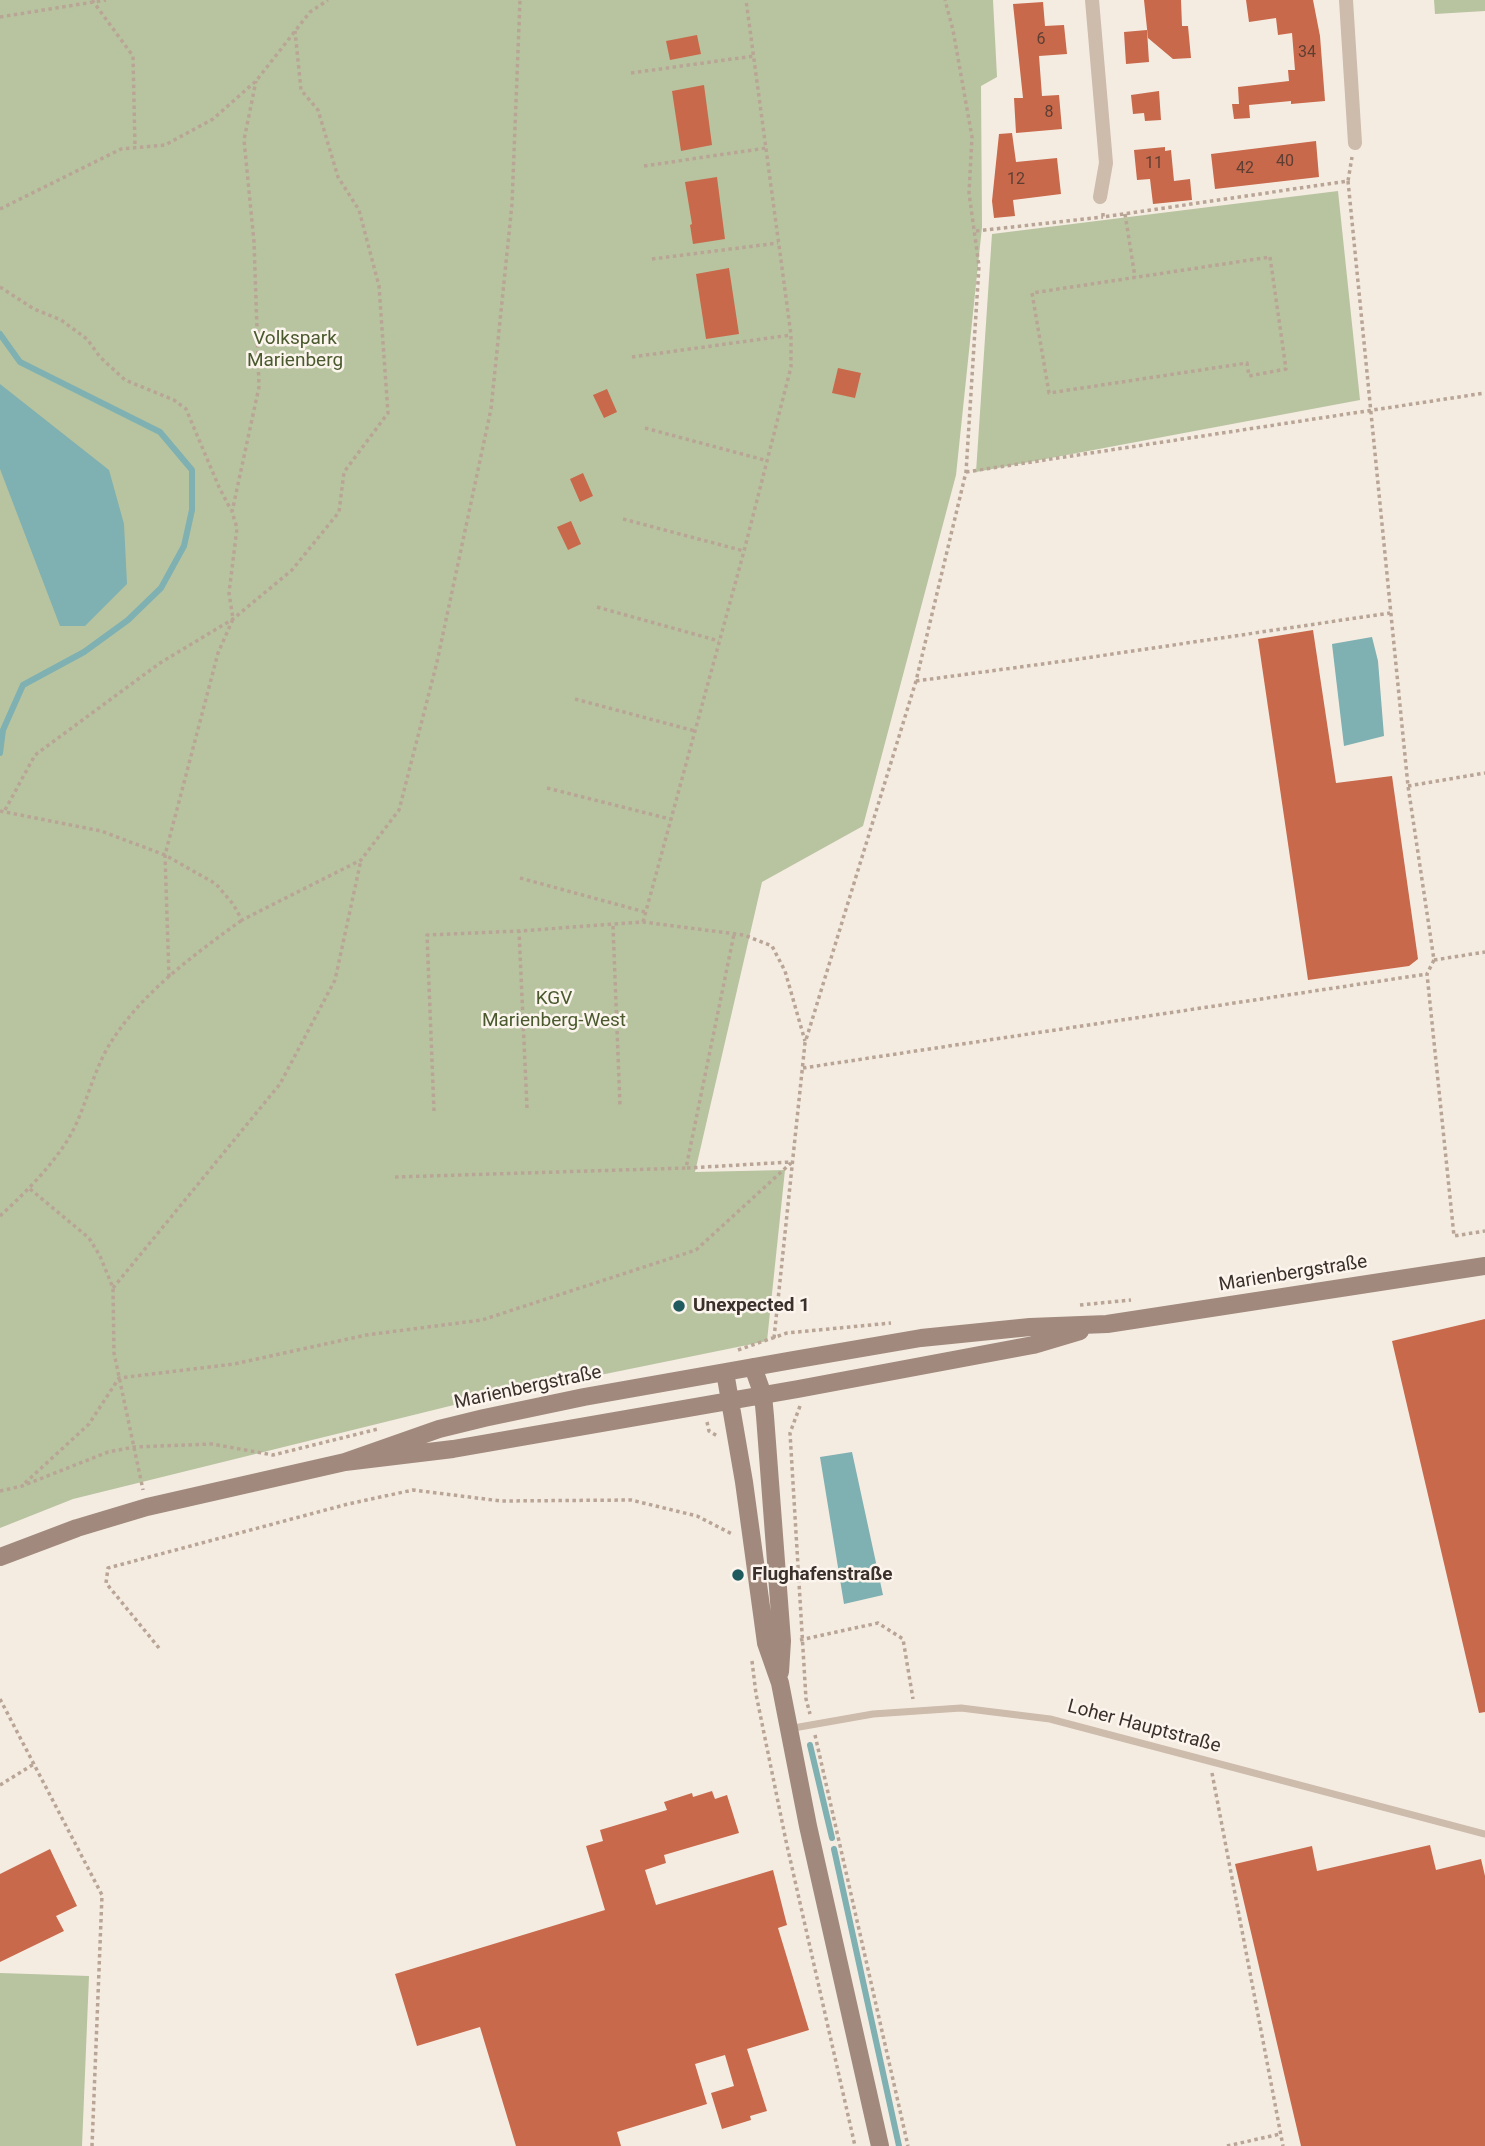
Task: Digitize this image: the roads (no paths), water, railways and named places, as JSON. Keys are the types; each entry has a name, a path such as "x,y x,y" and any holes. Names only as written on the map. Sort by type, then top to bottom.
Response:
{"main road":[{"name":"Marienbergstraße","path":"345,1462 439,1429 484,1418 584,1397 921,1338 1030,1327 1107,1324 1485,1266"},
{"name":"Marienbergstraße","path":"0,1558 77,1528 147,1507 345,1462 453,1449 763,1395 1033,1345 1107,1324"},
{"path":"753,1367 763,1395 782,1641 780,1683"},
{"path":"725,1372 744,1482 766,1643 780,1683 880,2146"}],"street":[{"path":"1092,0 1106,163 1100,197"},
{"path":"1346,0 1354,143"}],"lane":[{"name":"Loher Hauptstraße","path":"788,1729 873,1714 961,1707 1050,1719 1485,1834"}],"water":[{"path":"0,384 109,470 124,524 127,584 85,626 60,626 0,469"},
{"path":"1372,637 1378,661 1384,736 1344,746 1332,644"},
{"path":"852,1452 883,1595 844,1604 820,1457"}],"waterway":[{"path":"0,334 20,362 160,432 192,470 192,510 184,546 161,588 128,620 84,652 23,685 3,730 0,753"},
{"path":"810,1745 832,1838"},
{"path":"834,1849 899,2146"}],"place":[{"name":"Unexpected 1","path":"679,1306"},
{"name":"Flughafenstraße","path":"738,1575"}],"park label":[{"name":"Volkspark Marienberg","path":"295,350"},
{"name":"KGV Marienberg-West","path":"554,1010"}]}
